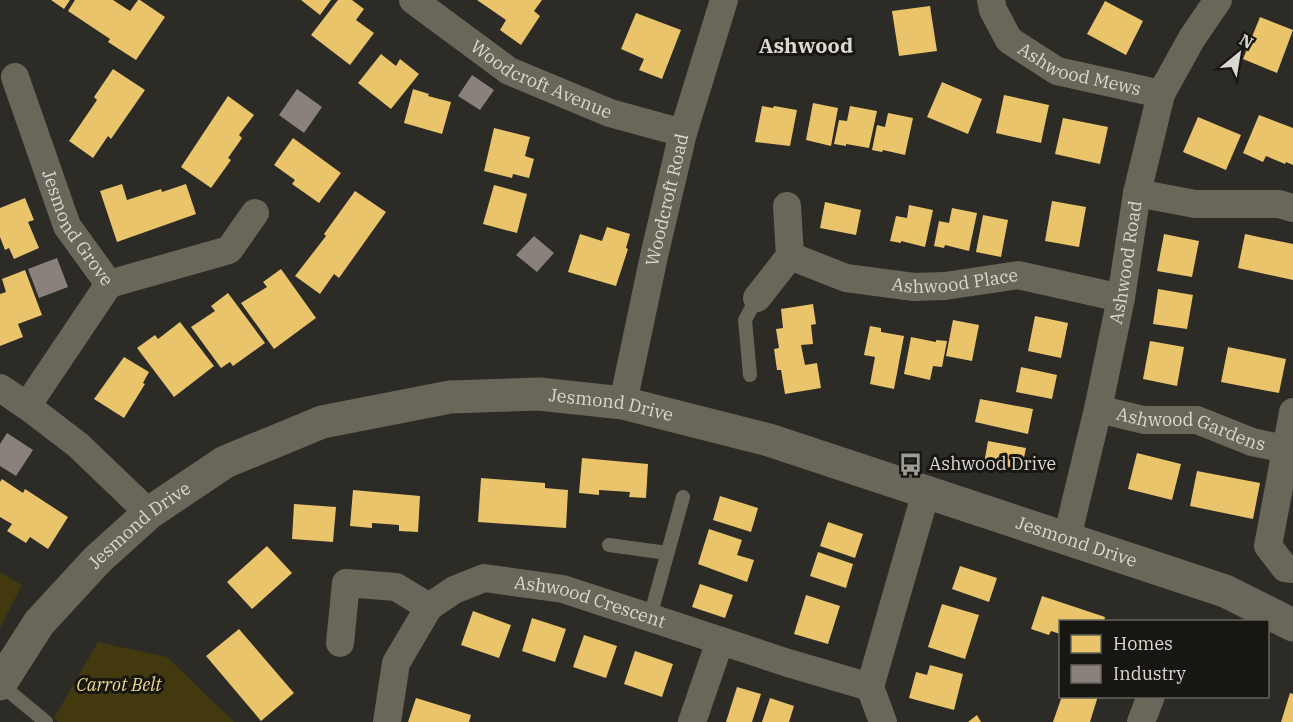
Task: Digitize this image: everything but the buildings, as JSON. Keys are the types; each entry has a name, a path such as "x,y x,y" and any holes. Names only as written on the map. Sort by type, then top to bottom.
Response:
{"street":[{"name":"Woodcroft Avenue","path":"413,0 510,71 610,113 683,133"},
{"name":"Woodcroft Road","path":"623,403 683,133 724,0"},
{"name":"Ashwood Mews","path":"991,0 993,10 1009,40 1057,71 1161,94"},
{"name":"Ashwood Road","path":"1067,538 1098,409 1121,298 1137,193 1161,94 1192,38 1218,0"},
{"name":"Jesmond Grove","path":"15,77 67,226 110,284 230,250 255,213"},
{"path":"1137,193 1195,204 1279,204 1293,208"},
{"path":"757,298 790,256 787,206"},
{"name":"Ashwood Place","path":"790,256 846,279 914,287 945,286 1018,275 1121,298"},
{"path":"27,406 110,284"},
{"path":"0,388 78,445 149,513"},
{"name":"Jesmond Drive","path":"0,684 39,622 97,560 149,513 225,462 322,422 450,397 539,394 623,403 769,440 1225,591 1293,625"},
{"name":"Ashwood Gardens","path":"1098,409 1144,420 1197,420 1252,442 1285,449"},
{"name":"Ashwood Gardens","path":"1293,412 1268,546 1285,568 1293,569"},
{"path":"883,722 870,687 926,492"},
{"name":"Ashwood Crescent","path":"387,722 396,663 429,607 454,590 484,578 563,589 870,687"},
{"path":"340,643 346,583 396,587 429,607"},
{"path":"692,722 720,641"},
{"path":"1141,722 1150,698"}],"lane":[{"path":"750,375 745,320 757,298"},
{"path":"650,617 683,497"},
{"path":"609,545 667,553"},
{"path":"0,684 46,722"}],"green space":[{"path":"0,572 22,585 0,628"},
{"name":"Carrot Belt","path":"98,642 167,657 234,722 58,722 54,718"}],"place":[{"name":"Ashwood Drive","path":"911,464"}],"district":[{"name":"Ashwood","path":"806,46"}]}
